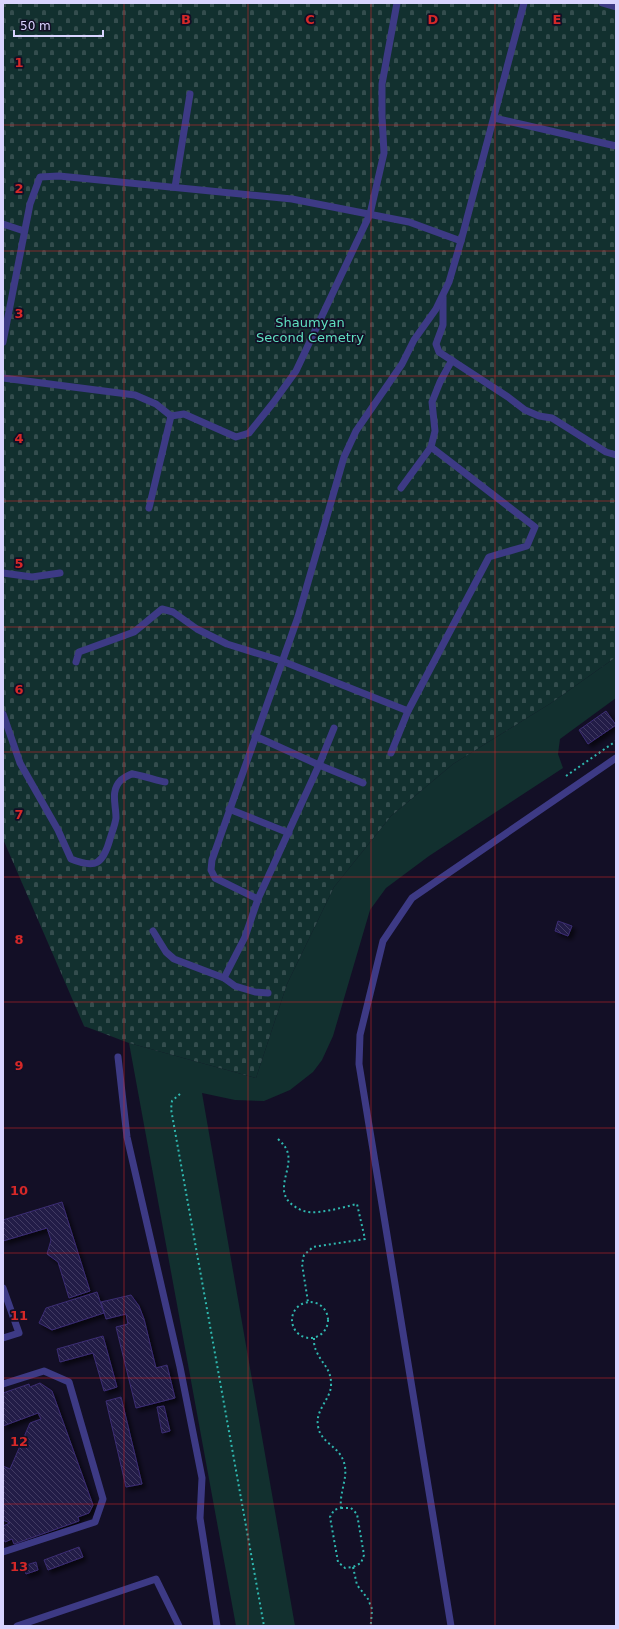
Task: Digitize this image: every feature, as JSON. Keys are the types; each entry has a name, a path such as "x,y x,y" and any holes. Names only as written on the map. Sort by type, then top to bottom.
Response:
{"lane":[{"path":"3,378 135,395 156,404 171,416 184,414 236,437 248,433 274,403 296,370 370,214 384,153 382,84 397,3"},
{"path":"258,899 215,878 211,870 212,860 298,617 344,457 356,431 402,364 414,340 436,309 448,282 461,241 524,3"},
{"path":"602,3 616,6"},
{"path":"175,187 190,94"},
{"path":"494,118 616,146"},
{"path":"3,342 30,204 40,177 59,176 292,199 409,222 461,241"},
{"path":"3,224 24,231"},
{"path":"443,295 443,325 436,344 439,352 508,397 525,410 539,416 552,418 606,452 616,455"},
{"path":"401,488 431,447 435,431 432,402 440,382 452,360"},
{"path":"149,508 171,416"},
{"path":"391,753 408,711 489,557 527,546 535,527 431,447"},
{"path":"3,573 32,577 60,573"},
{"path":"76,662 79,652 134,632 162,609 173,612 197,629 227,644 282,661 408,711"},
{"path":"3,714 20,763 52,818 71,859 92,865 106,854 116,818 114,799 115,786 123,778 132,774 165,782"},
{"path":"224,978 245,937 258,899 289,833 334,728"},
{"path":"256,736 319,765 363,783"},
{"path":"451,1626 359,1064 360,1035 382,941 412,898 616,758"},
{"path":"229,810 289,833"},
{"path":"153,930 166,952 174,959 224,978 235,986 255,992 268,992"},
{"path":"118,1057 127,1137 180,1367 202,1478 200,1518 217,1626"},
{"path":"3,1288 19,1333 3,1338"},
{"path":"3,1384 44,1371 69,1382 103,1499 95,1522 3,1552"},
{"path":"17,1626 156,1578 179,1626"}],"path":[{"path":"566,776 616,741"},
{"path":"180,1094 172,1100 170,1109 264,1626"},
{"path":"278,1139 285,1146 289,1155 284,1186 285,1197 291,1204 302,1211 317,1212 357,1204 365,1239 313,1247 304,1254 302,1264 308,1302"},
{"path":"308,1302 314,1302 324,1308 329,1320 324,1332 314,1338 302,1336 294,1329 292,1323 292,1317 297,1307 308,1302"},
{"path":"314,1338 316,1351 330,1372 331,1387 319,1412 317,1425 321,1436 343,1459 346,1472 340,1498 341,1508"},
{"path":"341,1508 352,1508 357,1514 364,1555 361,1563 353,1568 345,1568 338,1562 330,1517 334,1510 341,1508"},
{"path":"353,1568 357,1585 368,1599 372,1609 371,1623 369,1626"}],"green space":[{"name":"Shaumyan Second Cemetry","path":"3,3 616,3 616,657 551,703 453,764 391,816 334,887 287,984 256,1078 129,1043 84,1026 3,839"},
{"path":"616,657 616,698 560,739 558,754 563,768 429,856 386,888 370,910 333,1036 322,1060 313,1072 290,1090 264,1101 235,1100 202,1093 295,1626 236,1626 129,1043 256,1078 287,984 334,887 391,816 453,764 551,703"}],"building":[{"path":"606,711 616,725 588,744 579,730"},
{"path":"558,921 572,926 568,936 555,931"},
{"path":"62,1202 90,1291 69,1298 58,1262 47,1254 51,1240 47,1228 3,1241 3,1220"},
{"path":"97,1292 104,1313 52,1330 39,1323 46,1308"},
{"path":"131,1295 139,1306 144,1319 156,1368 167,1365 175,1398 136,1408 116,1327 128,1324 126,1314 106,1319 101,1302"},
{"path":"103,1336 117,1387 104,1391 93,1353 60,1362 57,1349"},
{"path":"40,1383 52,1391 93,1505 89,1513 78,1517 79,1521 14,1544 12,1539 5,1542 3,1538 3,1526 10,1523 3,1520 3,1466 10,1469 30,1423 41,1419 38,1413 3,1426 3,1393 29,1384 30,1387"},
{"path":"121,1397 142,1484 126,1487 106,1401"},
{"path":"164,1406 170,1431 162,1433 157,1407"},
{"path":"79,1547 83,1557 48,1570 44,1560"},
{"path":"36,1562 38,1570 26,1574 23,1566"}]}
